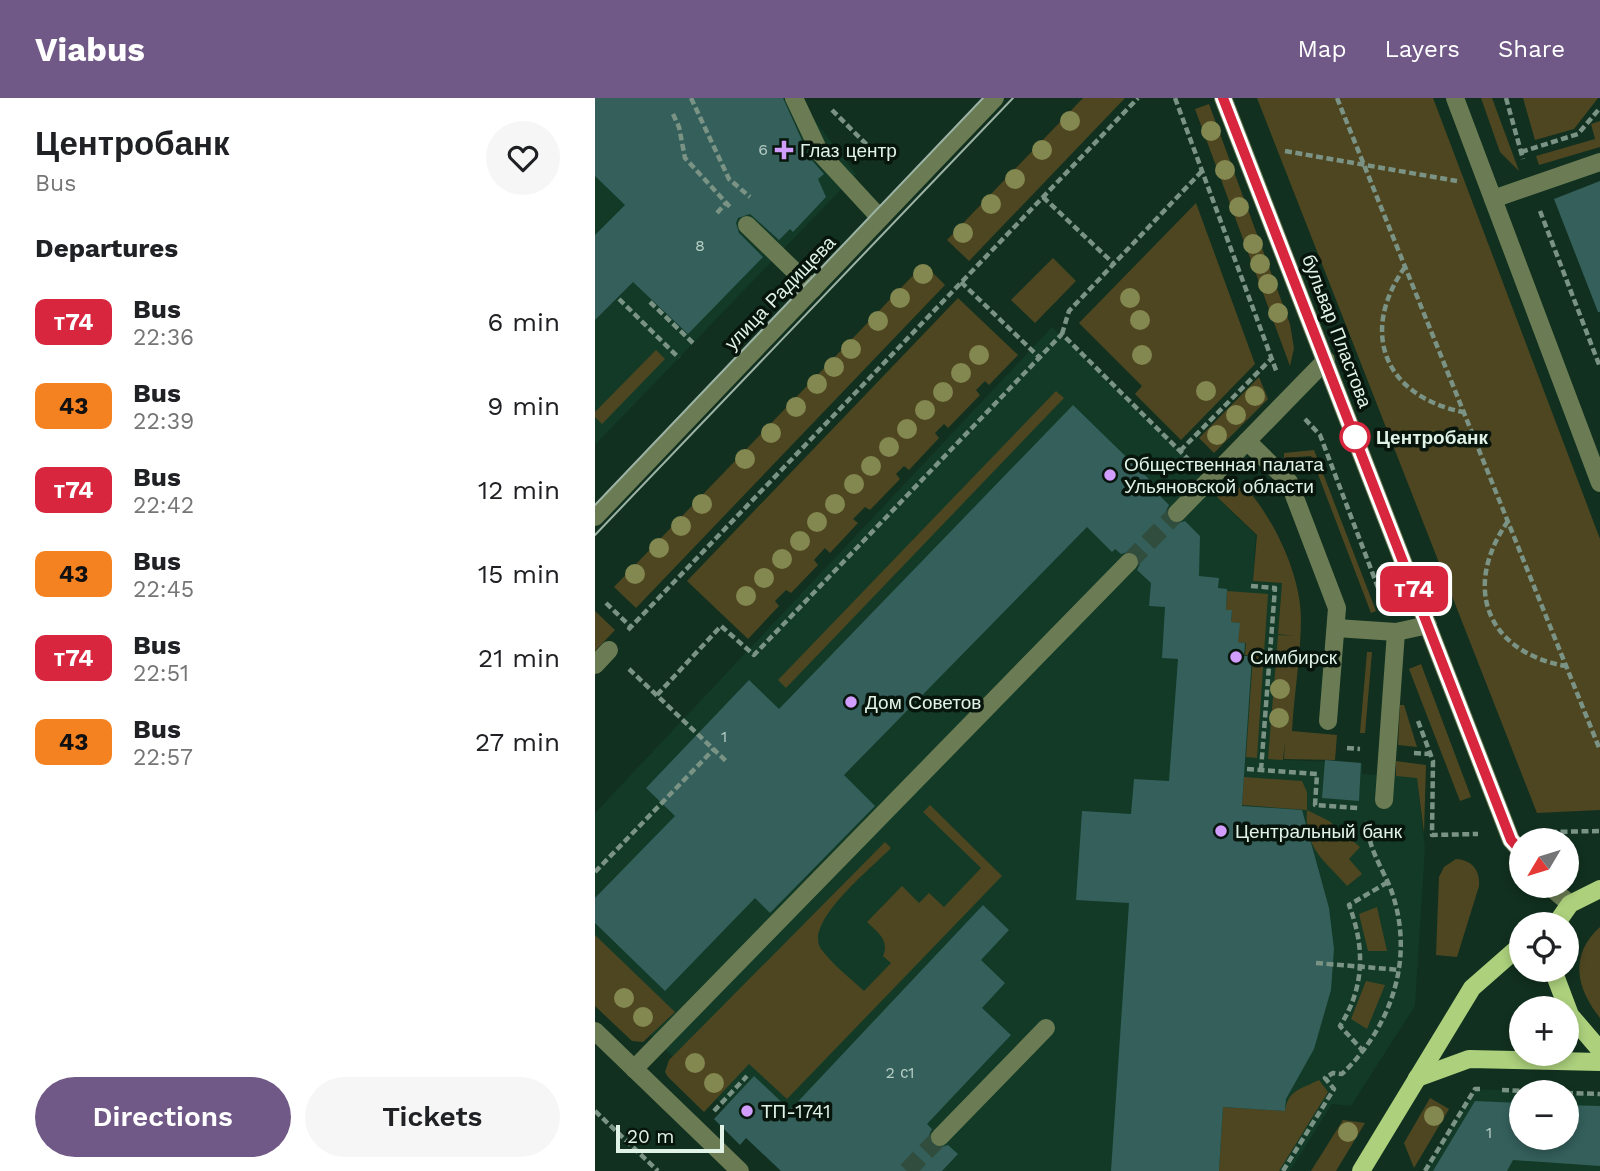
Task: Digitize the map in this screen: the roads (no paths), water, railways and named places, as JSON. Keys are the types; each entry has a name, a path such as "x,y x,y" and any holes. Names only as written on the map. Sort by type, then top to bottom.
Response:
{"main road":[{"path":"1564,912 1570,904 1600,889"},
{"path":"1361,1171 1472,988 1509,956"},
{"path":"1558,982 1570,1015 1600,1049"},
{"path":"1417,1078 1469,1059 1600,1062"}],"street":[{"path":"794,98 820,153 880,218"},
{"name":"улица Радищева","path":"595,517 995,98"},
{"name":"бульвар Пластова","path":"1223,98 1509,835"},
{"path":"1455,98 1600,483"},
{"path":"1493,199 1600,162"},
{"path":"747,225 813,289"},
{"path":"1177,513 1326,360"},
{"path":"1247,441 1289,482 1338,608 1328,720"},
{"path":"634,1069 1129,562"},
{"path":"1336,628 1396,632 1429,625"},
{"path":"1384,800 1396,632"},
{"path":"595,665 609,650"},
{"path":"1563,898 1570,904"},
{"path":"940,1137 1046,1028"},
{"path":"595,1031 740,1171"}],"tunnel":[{"path":"1129,562 1177,513"},
{"path":"907,1171 940,1137"}],"tram line":[{"path":"595,505 983,98"},
{"path":"595,535 1013,98"}],"place":[{"name":"Глаз центр","path":"784,150"},
{"name":"Центробанк","path":"1355,437"},
{"name":"Общественная палата Ульяновской области","path":"1110,475"},
{"name":"Симбирск","path":"1236,657"},
{"name":"Дом Советов","path":"851,702"},
{"name":"Центральный банк","path":"1221,831"},
{"name":"ТП-1741","path":"747,1111"}]}
